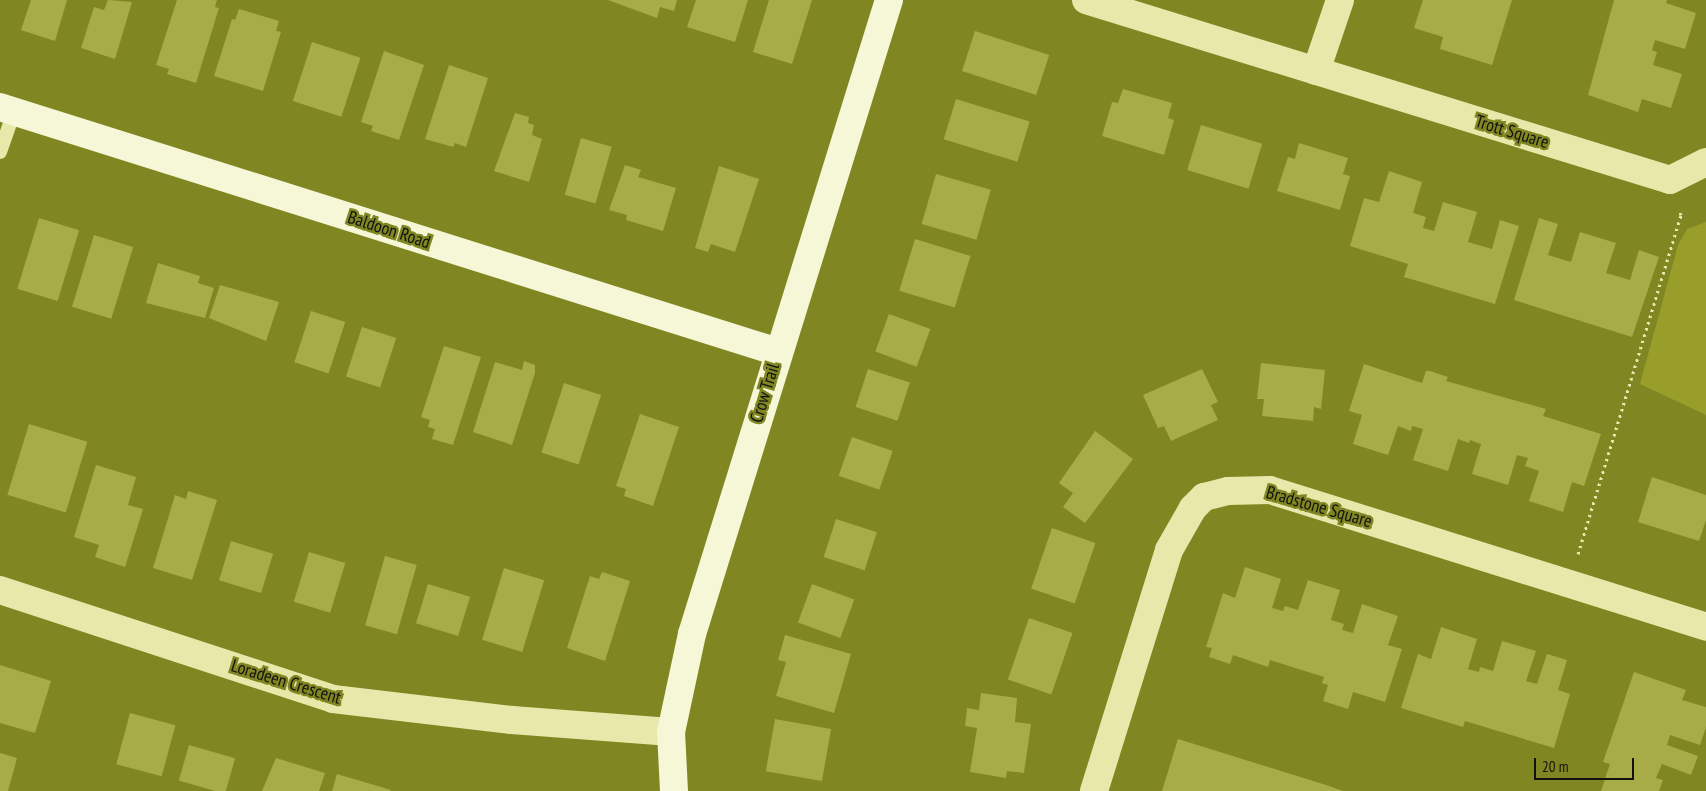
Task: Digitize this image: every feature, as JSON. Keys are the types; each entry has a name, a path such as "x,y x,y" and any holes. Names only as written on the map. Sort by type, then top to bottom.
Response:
{"street":[{"name":"Crow Trail","path":"674,791 671,732 692,634 778,352 889,0"},
{"name":"Trott Square","path":"1086,0 1670,180"},
{"path":"1316,71 1340,0"},
{"name":"Baldoon Road","path":"7,109 778,352"},
{"path":"1670,180 1706,162"},
{"name":"Bradstone Square","path":"1094,791 1169,550 1193,508 1204,497 1228,491 1270,490 1568,586 1706,627"},
{"name":"Loradeen Crescent","path":"0,590 333,699 512,720 671,732"}],"lane":[{"path":"0,152 7,109"}],"path":[{"path":"1568,586 1681,215 1670,180"}],"shaded area":[{"path":"1706,222 1706,415 1640,384 1678,245 1687,229"}],"building":[{"path":"31,0 67,0 55,41 21,30"},
{"path":"108,0 132,2 115,59 81,48 94,7 104,10"},
{"path":"177,0 217,0 215,7 219,8 196,83 167,74 169,69 156,65"},
{"path":"608,0 677,0 674,11 660,7 657,18"},
{"path":"696,0 748,0 735,42 687,27"},
{"path":"769,0 812,0 792,64 753,52"},
{"path":"1423,0 1512,0 1492,65 1440,49 1443,37 1414,28"},
{"path":"1614,0 1667,0 1666,3 1696,13 1685,49 1655,40 1652,50 1657,52 1653,65 1682,74 1671,108 1642,99 1638,112 1588,95"},
{"path":"239,9 279,21 276,31 281,32 263,91 214,76 232,19 235,20"},
{"path":"975,31 1049,55 1036,95 962,71"},
{"path":"312,42 361,58 341,117 293,101"},
{"path":"384,51 424,65 399,140 371,131 373,126 361,122"},
{"path":"449,65 488,78 466,147 455,143 453,147 425,139"},
{"path":"1123,89 1172,103 1168,118 1174,120 1164,155 1102,136 1112,102 1118,103"},
{"path":"956,99 1030,122 1017,162 944,139"},
{"path":"515,113 529,117 528,123 534,125 532,135 542,139 529,182 494,171"},
{"path":"1201,125 1262,144 1248,189 1187,170"},
{"path":"581,138 612,147 595,204 565,195"},
{"path":"1299,143 1348,158 1343,174 1350,176 1340,210 1277,191 1288,157 1295,159"},
{"path":"625,165 641,170 638,177 676,188 663,231 626,220 627,215 609,210"},
{"path":"719,166 759,179 735,252 711,244 708,252 695,248"},
{"path":"1389,171 1422,182 1413,213 1426,217 1423,228 1434,231 1443,202 1477,212 1468,242 1492,249 1500,220 1519,226 1495,304 1404,277 1408,264 1350,246 1364,198 1379,202"},
{"path":"936,174 991,190 976,240 922,224"},
{"path":"39,218 79,230 58,301 17,289"},
{"path":"1539,218 1558,224 1548,255 1571,262 1580,232 1616,243 1606,273 1630,280 1639,250 1659,257 1632,337 1514,300"},
{"path":"94,235 133,247 111,319 72,307"},
{"path":"915,239 970,256 955,308 899,291"},
{"path":"158,263 200,276 198,283 214,288 205,318 146,303"},
{"path":"220,285 279,302 266,341 209,318"},
{"path":"311,311 345,322 329,373 294,362"},
{"path":"889,314 930,329 917,367 875,352"},
{"path":"362,327 396,338 380,388 346,376"},
{"path":"444,346 481,357 453,445 432,439 435,429 428,427 430,420 421,417"},
{"path":"524,361 535,365 535,373 512,445 473,432 495,362 522,370"},
{"path":"1261,363 1325,370 1321,409 1314,407 1313,421 1262,416 1264,399 1257,399"},
{"path":"1364,364 1422,383 1426,371 1430,371 1448,377 1446,381 1546,409 1543,416 1601,434 1584,486 1572,482 1563,512 1529,501 1539,471 1525,466 1528,458 1517,455 1508,485 1472,474 1481,444 1470,440 1469,443 1458,439 1448,471 1413,460 1423,429 1412,426 1411,431 1398,426 1388,455 1353,444 1362,415 1349,411"},
{"path":"868,369 910,383 897,421 856,407"},
{"path":"1202,369 1218,402 1211,405 1218,420 1171,441 1164,426 1158,428 1143,395"},
{"path":"564,383 601,395 579,464 541,452"},
{"path":"640,414 679,427 653,506 624,496 626,489 616,486"},
{"path":"29,424 87,442 66,513 7,495"},
{"path":"1095,431 1133,459 1085,523 1063,507 1073,493 1059,483"},
{"path":"852,437 893,451 879,490 839,476"},
{"path":"96,465 136,477 128,505 143,509 125,567 95,557 99,545 74,537"},
{"path":"1652,477 1706,495 1706,520 1699,541 1638,522"},
{"path":"188,491 217,500 192,580 153,568 175,495 186,499"},
{"path":"836,519 877,532 865,570 824,557"},
{"path":"1052,528 1095,543 1075,603 1031,589"},
{"path":"231,541 273,554 261,593 219,580"},
{"path":"309,552 345,563 330,613 294,602"},
{"path":"385,556 417,565 397,634 365,625"},
{"path":"1245,567 1281,579 1272,608 1283,611 1285,606 1298,610 1308,580 1340,590 1331,620 1344,624 1342,630 1353,633 1362,604 1398,616 1388,645 1402,649 1385,702 1353,692 1348,709 1323,701 1328,685 1322,683 1324,677 1270,660 1268,667 1233,655 1230,664 1209,657 1212,648 1206,647 1223,593 1235,598"},
{"path":"504,568 544,580 522,652 482,640"},
{"path":"602,572 630,581 605,661 567,648 590,576 599,579"},
{"path":"428,584 470,597 458,636 416,623"},
{"path":"812,584 854,599 840,638 798,623"},
{"path":"1029,618 1072,633 1051,694 1008,679"},
{"path":"1441,627 1477,639 1468,669 1479,672 1480,667 1493,671 1502,641 1536,651 1526,681 1537,684 1547,654 1567,660 1558,690 1570,694 1554,748 1465,721 1463,727 1401,708 1418,654 1431,659"},
{"path":"785,635 851,654 834,713 776,696 786,662 778,660"},
{"path":"0,665 51,681 35,733 0,723"},
{"path":"1634,672 1686,690 1682,700 1706,707 1706,727 1700,745 1670,735 1667,745 1698,756 1691,775 1662,764 1656,778 1663,780 1659,791 1601,791 1610,764 1603,762"},
{"path":"981,693 1017,698 1015,722 1031,724 1024,773 1007,771 1006,778 970,772 977,728 965,726 967,708 979,710"},
{"path":"130,713 175,725 162,776 116,764"},
{"path":"775,719 831,729 822,781 766,771"},
{"path":"1178,739 1326,785 1343,791 1162,791"},
{"path":"189,745 235,758 226,791 215,791 179,781"},
{"path":"0,753 17,758 8,791 0,791"},
{"path":"276,758 325,773 319,791 262,791"},
{"path":"337,774 391,790 332,791"}]}
